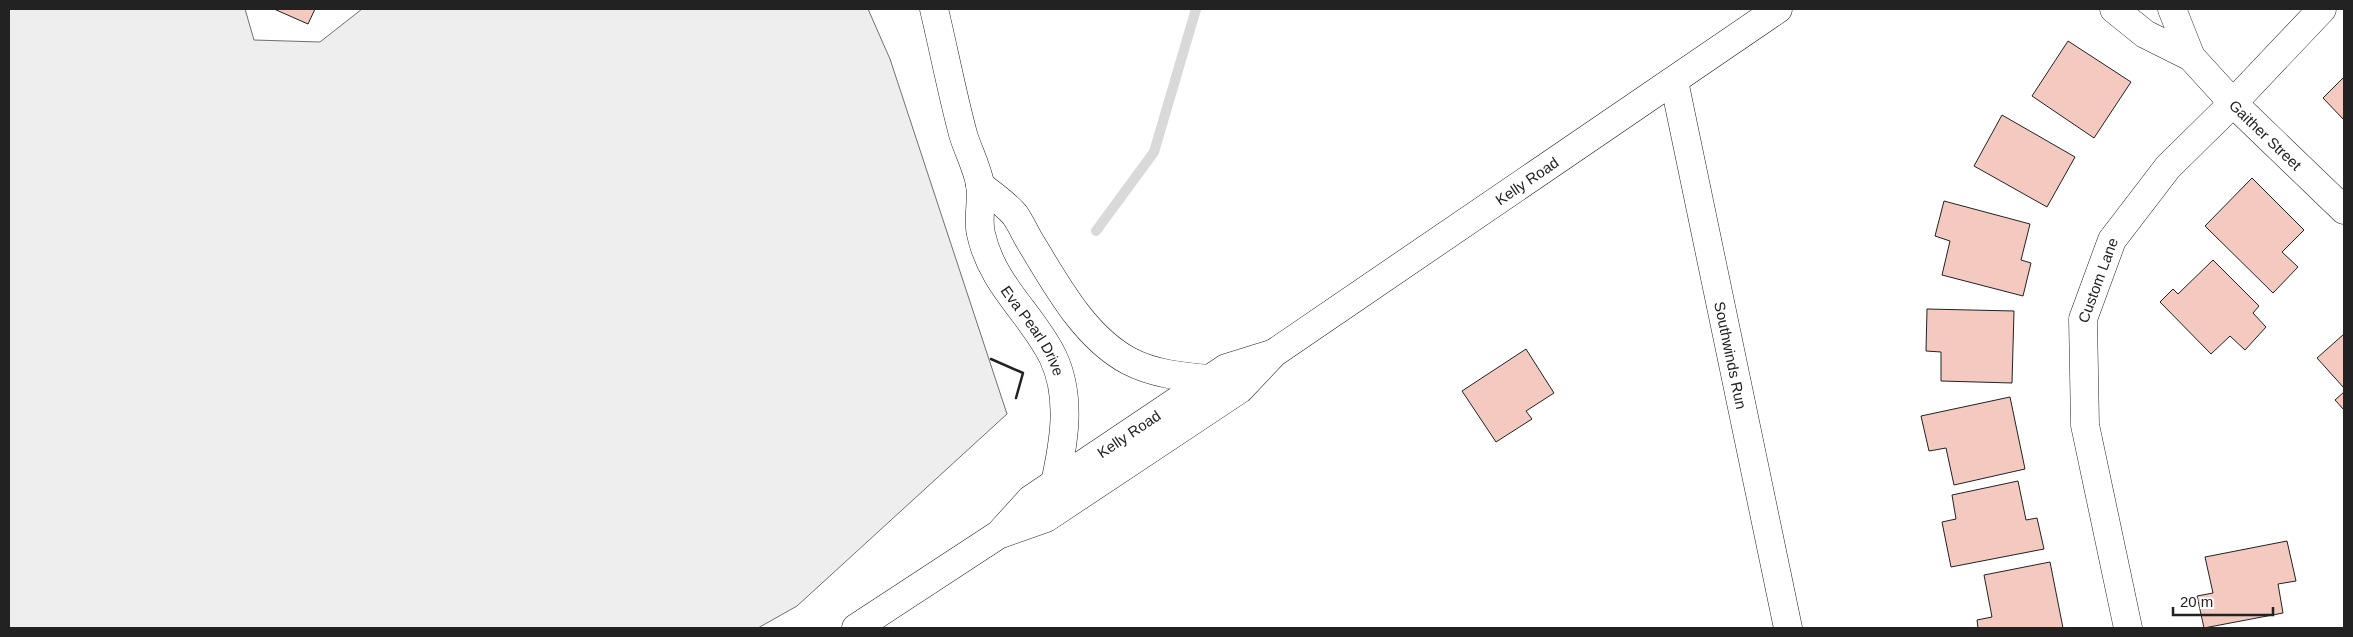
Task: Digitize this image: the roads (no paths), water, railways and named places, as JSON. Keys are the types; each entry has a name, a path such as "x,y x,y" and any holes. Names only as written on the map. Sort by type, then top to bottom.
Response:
{"street":[{"name":"Eva Pearl Drive","path":"934,9 955,101 980,185 980,233 993,266 1009,296 1053,358 1061,380 1065,403 1064,430 1055,483"},
{"name":"Kelly Road","path":"856,628 998,535 1046,518 1240,389 1274,353 1674,82 1778,9"},
{"name":"Gaither Street","path":"2114,9 2145,34 2190,57 2232,103 2344,210"},
{"name":"Gaither Street","path":"2172,9 2190,57"},
{"name":"Custom Lane","path":"2128,628 2085,425 2083,320 2112,240 2168,167 2322,9"},
{"name":"Southwinds Run","path":"1674,82 1788,628"},
{"path":"980,185 1014,214 1052,278 1087,326 1105,344 1129,361 1152,370 1180,376 1211,379"},
{"name":"Kelly Road","path":"998,535 1031,499 1226,368 1274,353"}],"waterway":[{"path":"1096,231 1154,152 1196,9"}]}
